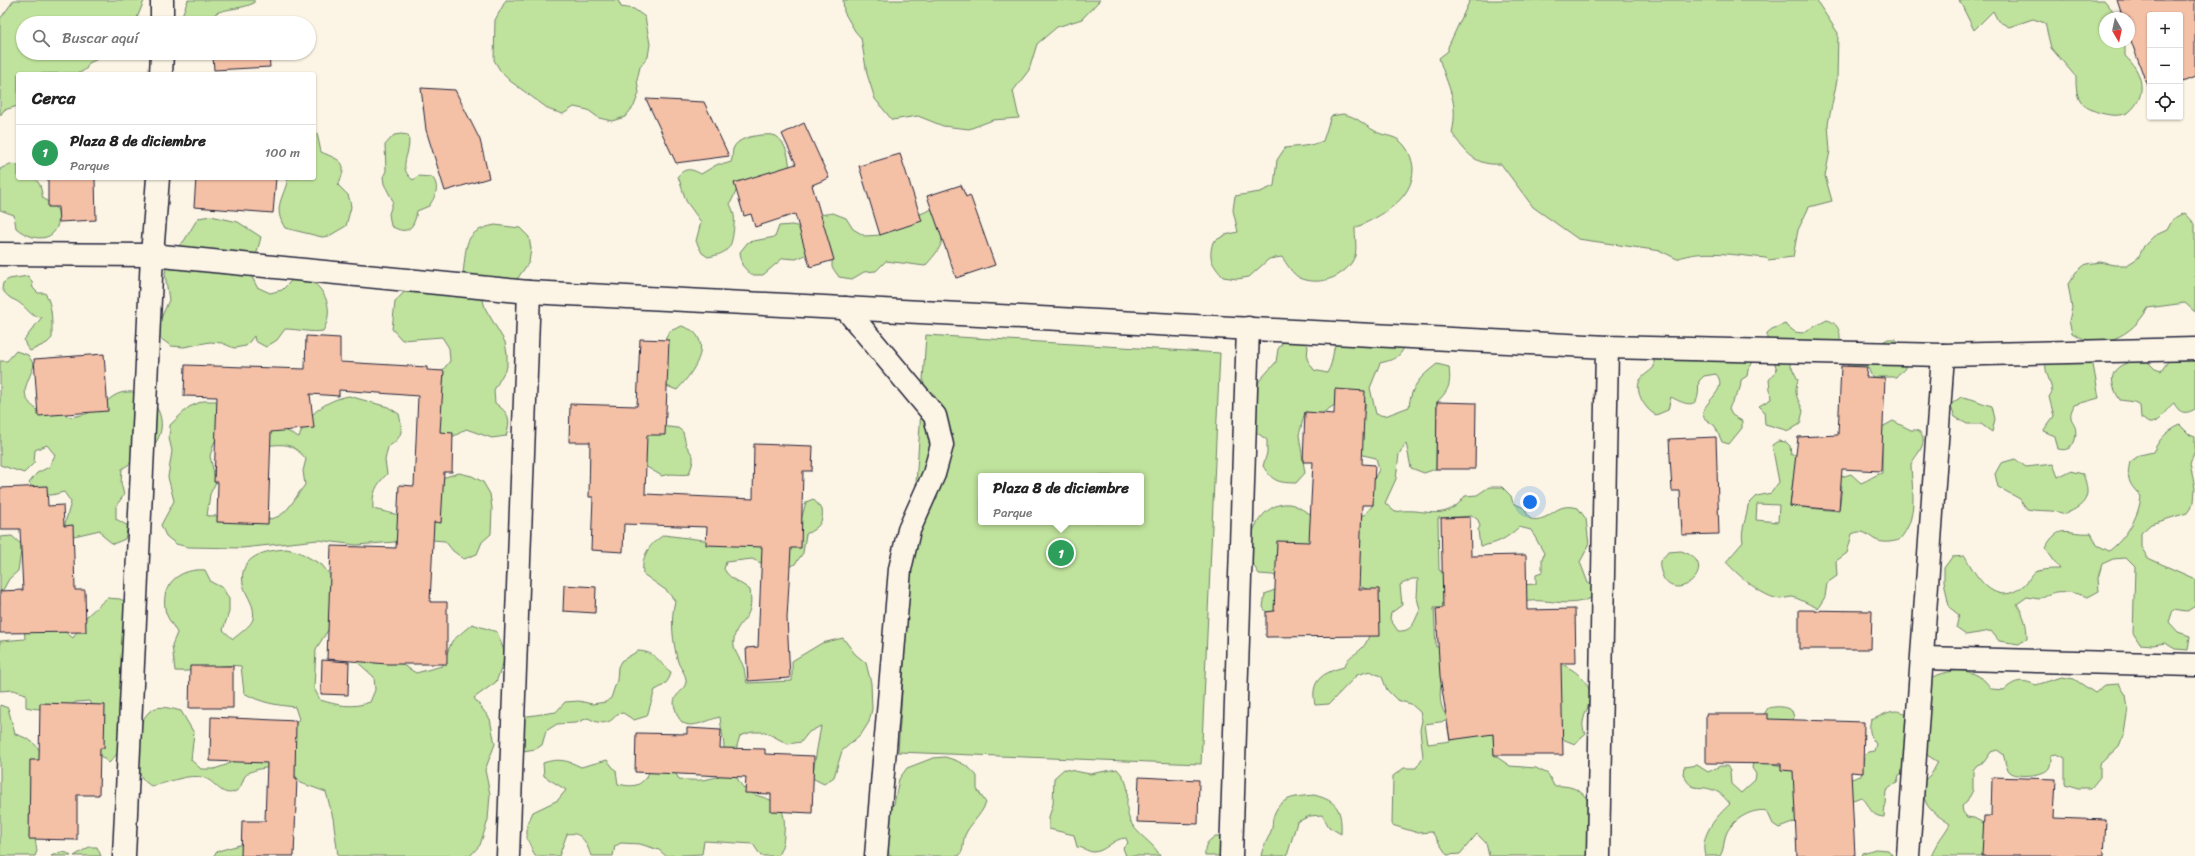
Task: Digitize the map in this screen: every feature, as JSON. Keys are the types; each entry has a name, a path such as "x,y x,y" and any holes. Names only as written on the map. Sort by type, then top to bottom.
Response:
{"street":[{"path":"162,0 162,16"},
{"path":"161,72 162,60"},
{"path":"124,856 152,255 158,180"},
{"path":"0,254 152,255 529,292 1607,347 1943,355 2195,350"},
{"path":"508,856 529,292"},
{"path":"845,308 935,416 942,445 934,474 909,530 900,569 876,856"},
{"path":"1231,856 1248,328"},
{"path":"1598,856 1607,347"},
{"path":"1908,856 1943,355"},
{"path":"1922,658 2195,666"}],"green space":[{"path":"14,0 144,1 138,16 16,16 16,60 96,60 89,63 86,69 82,72 16,72 16,107 4,110 0,116 0,19"},
{"path":"188,0 254,0 254,3 216,13 215,16 182,16"},
{"path":"506,0 618,0 621,7 634,9 645,17 650,44 648,57 640,67 637,80 639,93 634,106 625,117 612,121 599,118 588,110 574,107 563,114 550,110 510,81 501,72 494,60 495,20"},
{"path":"843,0 1100,0 1082,19 1057,27 1037,44 1029,70 1013,91 1019,118 993,120 969,129 943,126 918,116 892,120 875,99 867,74 861,38 844,12"},
{"path":"1470,0 1816,0 1838,33 1837,80 1828,124 1830,151 1825,176 1832,201 1809,207 1798,230 1793,257 1768,260 1766,258 1709,253 1697,254 1677,259 1661,251 1578,239 1533,207 1501,164 1484,163 1472,157 1462,147 1452,133 1454,112 1452,95 1439,58 1448,51 1448,47"},
{"path":"1959,0 2104,0 2114,12 2099,12 2099,48 2125,48 2125,56 2136,69 2141,83 2139,98 2129,112 2118,115 2103,114 2084,105 2080,101 2076,89 2076,77 2051,48 2045,23 2033,19 2009,27 1998,21 1993,11 1974,30"},
{"path":"1343,114 1356,119 1378,133 1400,141 1407,150 1412,161 1412,179 1408,189 1393,206 1384,213 1355,228 1355,256 1346,269 1332,278 1316,281 1300,278 1292,271 1282,257 1269,259 1249,277 1237,279 1223,277 1212,261 1211,253 1213,242 1225,235 1238,232 1233,210 1235,196 1260,192 1274,186 1277,160 1285,148 1308,145 1323,141 1331,116"},
{"path":"316,132 321,152 339,160 342,163 343,171 338,185 348,195 351,207 346,226 329,236 322,237 285,228 281,221 279,208 287,180 316,180"},
{"path":"394,135 408,135 409,142 405,170 408,175 413,180 418,176 432,177 436,184 434,199 429,206 417,211 412,226 406,230 397,229 391,226 389,214 393,201 384,184 383,177 386,171 385,145"},
{"path":"762,135 774,135 783,143 788,158 789,172 741,181 730,204 734,219 731,243 726,251 708,257 702,253 696,241 701,222 686,201 678,176 686,170 695,171 701,174 718,164 731,162 733,149 738,142 746,138"},
{"path":"10,164 16,165 16,180 36,180 40,185 43,198 58,210 56,228 52,234 46,237 32,237 16,228 14,215 0,210 0,169"},
{"path":"932,209 942,233 942,239 938,251 925,266 886,261 876,271 864,272 852,279 839,277 832,267 832,253 819,215 833,213 846,218 853,229 865,236 880,235 890,227"},
{"path":"2185,213 2195,224 2195,312 2185,303 2148,308 2134,326 2125,333 2105,341 2083,339 2072,333 2069,321 2072,308 2068,284 2076,272 2086,264 2100,262 2114,265 2127,265 2138,258 2144,246 2154,236 2167,230 2173,219"},
{"path":"211,216 238,222 261,237 251,275 257,287 270,293 282,290 292,280 305,276 318,287 323,293 328,307 327,323 323,331 313,332 285,329 277,340 266,347 255,341 254,336 246,346 234,348 222,343 210,342 184,347 171,346 160,338 158,325 169,300 165,274 167,262 174,250 184,241 198,218"},
{"path":"495,225 520,228 529,237 531,249 529,262 513,285 482,296 485,308 505,342 507,367 494,390 495,403 504,410 508,417 509,421 506,436 492,438 466,429 449,438 429,436 442,371 450,361 449,348 442,337 402,340 392,329 395,302 404,292 415,286 453,280 463,273 466,247 472,235 477,231"},
{"path":"792,225 805,228 808,254 796,259 783,258 763,275 751,275 742,265 740,252 748,242 775,237 779,226"},
{"path":"28,276 32,282 33,288 38,293 45,293 48,298 52,321 52,338 47,343 30,351 24,340 42,317 33,315 25,307 10,298 2,289 3,283 9,279"},
{"path":"1827,320 1831,321 1837,326 1839,330 1839,346 1789,362 1798,380 1796,393 1803,411 1800,424 1789,431 1765,424 1764,411 1759,406 1771,399 1769,380 1777,370 1767,340 1767,333 1772,329 1785,324 1795,332 1802,333"},
{"path":"682,326 694,332 699,339 701,346 697,362 677,390 664,385 663,343 670,331"},
{"path":"926,335 1220,353 1201,764 898,752"},
{"path":"1299,337 1308,346 1307,359 1314,370 1327,373 1338,337 1407,337 1404,348 1399,355 1391,360 1380,363 1370,388 1376,414 1385,416 1409,407 1412,393 1417,382 1437,364 1449,367 1450,378 1447,390 1437,402 1436,469 1424,473 1411,468 1406,443 1399,454 1396,479 1385,503 1395,512 1441,512 1449,510 1457,505 1465,496 1477,495 1489,487 1502,487 1511,496 1513,503 1524,508 1530,519 1543,518 1558,509 1570,507 1578,508 1586,519 1589,545 1580,562 1588,583 1593,586 1591,598 1573,603 1541,601 1524,602 1442,681 1440,695 1441,705 1448,717 1555,661 1573,670 1583,680 1587,685 1590,698 1583,724 1585,735 1575,744 1562,739 1493,729 1494,755 1510,766 1536,768 1548,774 1554,786 1569,787 1579,791 1586,798 1591,808 1593,819 1595,856 1489,856 1486,843 1477,834 1460,854 1447,855 1432,832 1418,833 1392,825 1393,776 1404,768 1416,768 1423,757 1420,730 1422,720 1420,712 1411,704 1397,700 1387,690 1382,677 1370,671 1357,675 1329,704 1315,705 1314,690 1319,679 1329,672 1344,667 1350,658 1365,644 1369,637 1371,621 1367,589 1355,585 1279,612 1266,612 1263,607 1265,594 1287,585 1273,575 1259,574 1252,563 1250,554 1252,533 1263,515 1270,509 1279,505 1293,505 1315,515 1364,515 1373,505 1371,495 1372,487 1379,470 1376,458 1363,455 1356,443 1366,405 1362,392 1339,402 1318,416 1305,412 1299,435 1305,473 1296,483 1280,482 1269,475 1266,471 1263,466 1267,453 1267,440 1256,432 1252,420 1259,381 1276,362 1278,349 1286,338","holes":["1473,516 1478,520 1480,526 1478,530 1480,546 1501,540 1510,535 1519,527 1531,530 1544,553 1542,559 1542,572 1536,574 1536,584 1471,588 1439,570 1438,518","1412,579 1418,579 1417,598 1420,610 1410,628 1403,631 1398,631 1390,619 1391,613 1402,605 1400,585","1464,606 1465,645 1436,647 1434,608","1447,721 1450,741 1428,744 1425,724"]},
{"path":"1888,339 1895,339 1900,343 1900,349 1906,365 1903,371 1896,377 1872,377 1868,368 1857,370 1848,367 1847,361"},
{"path":"16,351 28,355 34,365 25,389 25,394 27,399 37,410 48,402 69,417 81,415 97,409 112,397 126,392 145,396 158,409 161,418 161,427 159,436 154,445 143,455 122,469 121,483 124,495 116,506 116,519 128,526 125,539 113,544 103,536 100,530 74,536 64,527 71,502 64,492 52,495 37,494 29,483 37,473 49,467 55,455 47,445 35,450 34,463 24,473 0,465 0,361 7,361"},
{"path":"1658,354 1755,359 1748,370 1747,376 1741,380 1740,389 1729,409 1732,415 1742,421 1742,428 1729,444 1722,442 1715,426 1704,418 1703,411 1719,388 1719,379 1716,374 1704,376 1699,381 1697,400 1694,403 1687,404 1671,397 1668,410 1656,415 1648,409 1642,400 1638,389 1640,380 1654,367 1654,360"},
{"path":"2092,359 2099,398 2074,405 2071,412 2071,419 2076,431 2075,440 2071,447 2063,450 2058,449 2055,436 2043,431 2054,416 2049,397 2052,392 2046,369 2046,361"},
{"path":"2146,360 2155,369 2161,371 2169,360 2195,360 2195,409 2188,412 2183,412 2178,409 2174,403 2159,419 2153,423 2149,423 2141,418 2140,405 2134,402 2120,400 2113,382 2113,375 2116,370 2128,363"},
{"path":"349,396 388,407 399,414 401,433 397,440 388,447 385,460 387,474 380,482 374,494 373,509 399,515 445,477 459,473 472,476 483,482 490,494 492,508 491,534 482,542 477,554 464,559 453,551 445,541 432,540 421,546 395,542 356,545 318,540 242,548 188,547 176,544 166,536 161,525 174,501 168,477 172,451 169,438 170,425 189,407 203,401 216,401 225,411 220,432 214,443 210,456 216,482 210,494 207,516 264,520 272,519 283,513 305,485 303,471 306,459 290,446 260,446 250,438 287,426 287,431 299,437 307,421 318,409 333,401"},
{"path":"1961,397 1969,398 1992,406 1995,419 1992,432 1981,424 1967,424 1955,417 1950,405"},
{"path":"1893,421 1911,430 1918,430 1923,439 1922,447 1911,464 1913,494 1912,513 1905,532 1899,540 1884,542 1877,541 1862,532 1852,534 1847,553 1836,561 1837,576 1827,583 1825,597 1818,608 1794,597 1780,599 1758,590 1726,562 1743,542 1742,533 1748,505 1757,496 1771,493 1779,482 1772,445 1778,441 1786,442 1790,446 1791,455 1809,454 1838,478 1851,474 1861,483 1882,473 1882,427","holes":["1793,480 1842,486 1839,511 1790,506","1757,504 1779,505 1778,522 1756,520"]},
{"path":"2180,425 2190,435 2195,437 2195,450 2190,464 2195,488 2194,503 2187,513 2151,524 2141,533 2141,547 2148,558 2195,579 2195,606 2186,612 2173,610 2169,622 2178,632 2190,636 2188,650 2175,649 2165,643 2153,645 2140,644 2133,633 2135,567 2126,558 2113,559 2102,564 2098,578 2099,591 2088,597 2068,592 2057,592 2051,593 2039,599 2027,597 2017,604 2025,620 2027,633 2027,638 2019,644 1999,641 1991,631 1966,635 1956,628 1959,615 1949,607 1944,581 1944,568 1952,557 1965,556 1982,582 1997,593 2006,594 2015,591 2025,584 2035,572 2060,569 2045,548 2050,540 2060,532 2091,533 2097,545 2109,551 2121,540 2131,526 2140,504 2141,496 2131,485 2128,473 2130,462 2140,455 2153,452 2164,436"},
{"path":"659,426 678,428 683,432 686,445 693,456 693,462 689,474 669,474 662,476 645,466 636,438"},
{"path":"2015,459 2026,467 2053,464 2058,477 2070,471 2083,474 2087,489 2085,499 2078,507 2065,514 2027,509 2020,499 1998,487 1995,474 2001,463"},
{"path":"813,499 822,509 822,518 814,530 806,534 803,553 795,564 790,567 770,567 752,559 726,562 724,569 733,579 750,590 750,608 745,619 738,627 734,639 735,651 744,668 747,683 792,681 792,661 822,643 843,638 855,654 866,663 871,683 872,709 869,722 862,733 842,751 834,777 824,784 812,778 821,726 809,732 801,742 788,744 765,732 752,732 740,736 735,760 736,775 739,782 751,793 774,802 782,810 784,817 784,839 779,854 777,856 761,856 753,844 704,841 702,854 666,856 659,850 640,844 621,843 615,846 613,856 591,856 586,843 580,836 577,834 567,834 559,856 535,856 527,838 527,825 533,812 558,800 566,790 544,776 543,763 562,760 581,767 607,760 616,771 618,784 629,786 638,784 645,779 651,769 672,768 679,779 704,780 719,776 722,768 724,761 724,747 720,717 690,725 682,722 676,712 674,701 682,690 686,679 678,662 675,647 672,624 675,601 667,591 643,574 643,562 650,547 664,535 711,541 799,527 806,502"},
{"path":"12,536 22,545 18,571 9,579 3,590 0,605 0,537"},
{"path":"287,549 299,552 322,565 330,575 334,587 330,627 316,649 314,688 320,700 339,705 351,706 370,702 375,690 374,677 354,659 396,655 403,665 416,673 442,666 452,641 472,624 497,632 506,656 496,682 474,698 490,719 495,744 485,770 490,794 488,820 480,845 470,856 338,856 333,818 326,792 301,783 289,768 273,767 259,769 248,773 238,790 231,793 220,790 211,781 201,777 186,777 151,786 142,778 139,771 136,750 139,729 143,719 149,712 156,708 159,707 181,711 194,733 191,760 201,769 214,769 226,765 291,730 299,719 295,707 269,703 244,693 241,666 233,665 192,671 175,671 172,645 177,633 165,611 166,591 175,578 188,571 205,570 211,582 223,588 229,599 229,612 223,630 233,639 252,622 254,614 252,605 243,584 245,567 255,556 271,551"},
{"path":"1681,551 1693,557 1698,565 1698,573 1693,580 1686,585 1678,587 1670,585 1663,577 1660,569 1660,563 1668,552"},
{"path":"107,598 120,599 131,604 123,716 118,728 121,743 116,755 109,763 98,754 95,713 89,701 76,702 64,710 36,709 26,707 26,694 13,690 0,691 0,641 25,639 24,626 63,630 73,638 87,616"},
{"path":"638,651 654,655 671,672 666,683 655,690 647,716 634,720 623,713 617,714 611,721 604,723 596,722 588,718 576,723 557,724 546,731 542,745 536,749 516,752 521,717 556,712 565,702 579,701 592,704 606,702 611,698 617,680 618,667 621,661"},
{"path":"1960,670 1970,672 1982,678 1991,689 2004,690 2015,682 2023,681 2036,685 2062,677 2074,679 2095,693 2105,685 2119,684 2126,695 2128,708 2124,734 2119,746 2100,764 2100,777 2091,788 2078,788 2065,784 2065,758 2057,754 2051,755 2051,762 2046,771 2030,775 2018,775 2013,774 2008,770 2003,754 1997,750 1991,752 1984,762 1977,765 1973,770 1973,790 1967,802 1962,806 1963,812 1967,817 1974,818 1989,826 1990,856 1931,856 1950,824 1929,808 1924,797 1923,782 1932,773 1938,762 1916,748 1911,770 1899,776 1897,782 1886,791 1884,817 1872,812 1867,803 1861,797 1779,828 1773,824 1767,811 1755,811 1739,819 1730,827 1727,832 1720,856 1705,856 1704,848 1707,833 1715,820 1730,804 1716,791 1708,788 1696,787 1690,784 1683,774 1684,767 1697,765 1708,772 1720,766 1727,766 1730,771 1731,784 1741,793 1755,780 1756,774 1752,768 1761,719 1768,708 1781,707 1792,711 1794,717 1773,764 1848,780 1861,776 1864,757 1868,752 1874,751 1876,744 1870,732 1871,720 1894,711 1899,711 1907,716 1920,690 1930,679 1947,672"},
{"path":"0,705 8,708 15,734 30,740 39,750 44,760 35,838 37,851 35,856 0,856"},
{"path":"945,757 963,764 974,772 977,776 977,789 986,803 965,835 961,853 959,856 889,856 886,815 894,804 899,779 907,768 933,758"},
{"path":"1064,769 1090,774 1117,769 1123,776 1126,783 1128,794 1127,811 1129,818 1135,829 1153,846 1160,856 1126,856 1123,848 1128,843 1126,838 1117,840 1102,850 1091,852 1077,847 1074,835 1049,829 1049,817 1053,804 1054,778"},
{"path":"1314,795 1328,800 1337,808 1341,819 1341,834 1329,827 1322,815 1310,816 1297,822 1287,856 1261,856 1272,829 1273,818 1279,805 1294,797"},
{"path":"1216,837 1223,837 1235,856 1205,856 1207,844 1210,840"},
{"path":"243,844 254,856 213,856 218,851"},
{"path":"89,847 97,847 101,856 74,856"},
{"path":"1875,849 1888,850 1893,856 1862,856 1863,853"},
{"path":"61,852 67,853 71,856 51,856"}],"building":[{"path":"2117,0 2195,0 2195,77 2183,82 2183,12 2147,12 2147,86 2134,48 2135,48 2135,12 2121,12"},
{"path":"213,60 270,60 270,67 214,70"},
{"path":"421,88 455,90 480,140 489,178 445,191 426,130"},
{"path":"646,99 704,102 729,156 676,163"},
{"path":"804,123 829,178 812,185 834,260 810,267 795,214 755,227 751,214 744,216 734,183 796,164 782,134"},
{"path":"900,154 922,221 880,235 859,166"},
{"path":"48,180 95,180 96,220 59,222 58,207 48,207"},
{"path":"196,180 276,180 273,213 194,207"},
{"path":"961,185 966,197 970,195 995,265 956,278 927,196"},
{"path":"306,336 340,338 340,362 427,367 427,370 444,371 440,432 453,433 452,472 444,472 441,523 434,522 430,602 447,602 447,664 387,664 327,659 331,546 396,548 399,485 414,486 418,396 339,390 339,396 310,394 314,428 271,432 268,524 217,522 218,482 214,482 217,397 184,396 185,365 305,369"},
{"path":"640,339 669,340 665,435 647,435 645,494 753,499 754,444 813,446 812,471 803,471 801,548 791,548 787,618 790,678 748,681 746,648 758,647 762,547 706,545 707,527 624,524 623,552 591,550 593,497 589,497 590,442 569,442 570,404 637,406"},
{"path":"104,354 108,411 38,416 34,359"},
{"path":"1841,366 1867,367 1866,377 1885,378 1881,471 1842,469 1839,510 1790,506 1798,437 1838,435"},
{"path":"1335,389 1365,391 1362,464 1375,465 1373,505 1362,505 1359,589 1379,589 1380,636 1266,637 1266,612 1274,611 1277,541 1309,542 1313,462 1303,462 1305,412 1334,414"},
{"path":"1437,402 1476,403 1475,469 1436,469"},
{"path":"1716,437 1719,534 1682,535 1680,491 1672,491 1669,439"},
{"path":"47,486 48,506 63,505 64,526 73,525 75,590 85,590 86,632 0,633 0,591 23,590 20,529 0,529 0,488"},
{"path":"1470,517 1471,556 1526,555 1527,610 1575,609 1576,663 1561,663 1563,755 1494,755 1493,734 1450,740 1440,676 1436,609 1443,608 1441,518"},
{"path":"564,585 596,587 595,613 563,611"},
{"path":"1799,610 1872,611 1871,649 1799,649"},
{"path":"322,660 349,662 348,695 321,694"},
{"path":"190,666 233,666 233,708 189,708"},
{"path":"40,703 105,705 104,748 100,748 99,795 77,795 77,840 29,839 30,760 39,760"},
{"path":"1706,714 1768,714 1768,719 1864,722 1863,773 1851,772 1855,856 1797,856 1793,771 1781,770 1781,764 1706,763"},
{"path":"211,717 296,721 295,778 297,778 294,856 241,856 242,821 265,821 267,763 210,761"},
{"path":"687,728 721,730 720,748 765,749 765,754 814,756 812,813 771,811 771,794 745,793 746,777 635,772 636,733 687,734"},
{"path":"1139,777 1199,780 1198,824 1137,822"},
{"path":"1992,777 2056,779 2054,818 2106,820 2104,856 1982,856 1984,816 1991,816"}],"place":[{"name":"Plaza 8 de diciembre","path":"1061,553"}]}
